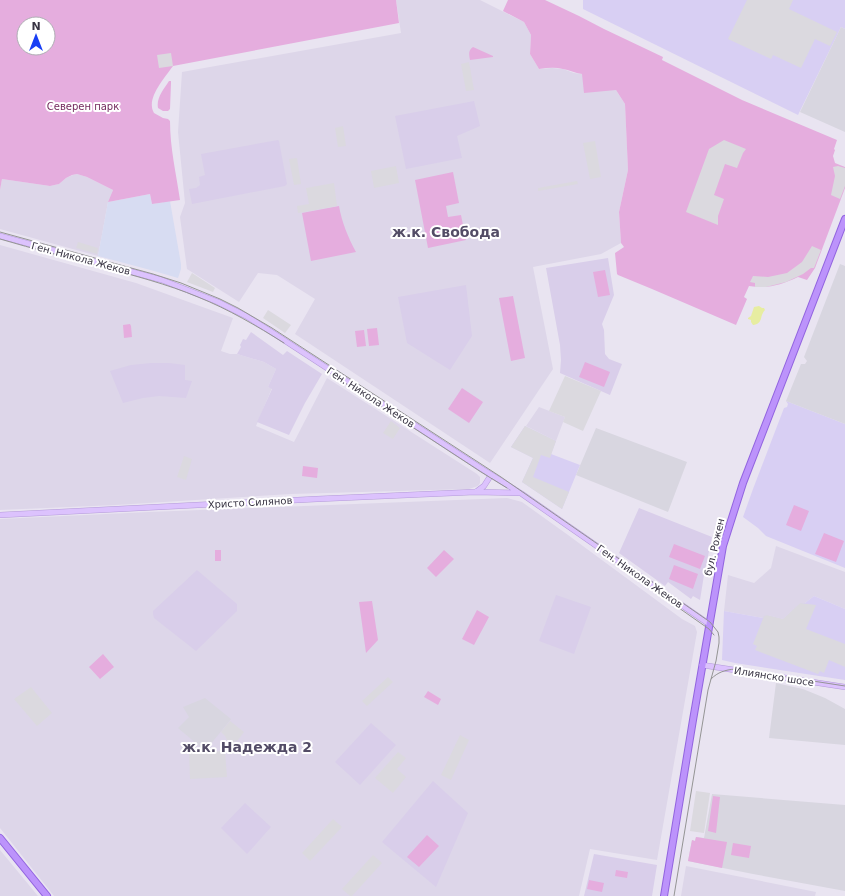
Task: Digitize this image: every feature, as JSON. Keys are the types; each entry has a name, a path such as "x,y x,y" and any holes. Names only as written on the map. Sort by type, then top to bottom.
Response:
{"main road":[{"name":"бул. Рожен","path":"664,896 692,720 723,546 742,482 845,219"},
{"path":"0,838 46,896"}],"street":[{"name":"Ген. Никола Жеков","path":"0,236 157,278 200,294 246,316 520,493 709,624"},
{"path":"475,492 484,486 492,475"},
{"name":"Христо Силянов","path":"0,515 475,492 520,493"},
{"name":"Илиянско шосе","path":"702,665 845,687"}],"shaded area":[{"path":"396,0 480,0 524,22 531,35 530,54 539,69 563,69 582,74 616,90 625,104 628,170 619,212 621,243 601,254 533,267 553,369 490,463 295,334 315,299 277,275 258,273 239,302 187,269 180,217 185,203 178,132 182,72 401,33"},
{"path":"583,0 845,0 845,29 841,27 798,115 583,9"},
{"path":"747,0 793,0 789,9 837,32 830,46 815,39 801,68 773,55 771,59 728,39"},
{"path":"841,27 845,29 845,132 800,112"},
{"path":"171,53 173,66 159,68 157,55"},
{"path":"469,62 474,90 466,91 461,64"},
{"path":"474,101 480,126 457,136 462,158 406,169 395,116"},
{"path":"343,126 346,146 338,147 335,128"},
{"path":"278,140 287,184 285,186 192,204 189,189 196,188 200,185 199,177 205,175 201,154"},
{"path":"724,140 746,149 737,168 725,164 714,195 724,199 718,216 718,225 686,212 709,149"},
{"path":"595,141 601,177 590,179 583,143"},
{"path":"297,158 301,184 294,185 289,159"},
{"path":"396,166 399,183 374,188 371,171"},
{"path":"838,166 845,168 845,186 840,199 831,195 835,176 833,167"},
{"path":"77,174 87,177 113,190 108,202 98,256 0,229 0,190 2,179 50,186 59,184 66,178"},
{"path":"577,181 578,184 538,191 538,188"},
{"path":"334,183 337,206 298,213 297,206 309,204 306,188"},
{"path":"150,194 152,204 170,201 181,264 178,278 98,256 108,202"},
{"path":"78,242 98,248 97,254 76,248"},
{"path":"0,245 136,283 233,318 221,351 264,362 276,369 268,387 272,388 256,426 294,442 327,378 477,474 480,477 480,483 478,486 469,489 291,494 116,505 0,510"},
{"path":"812,246 821,250 814,268 811,268 803,274 786,282 766,287 755,287 755,283 750,282 753,276 768,277 787,273 802,262"},
{"path":"608,258 614,295 602,324 604,330 605,354 609,359 622,364 610,395 560,373 560,345 546,268"},
{"path":"840,264 845,266 845,424 786,401 801,364 805,364 807,361 804,357"},
{"path":"192,273 215,288 213,292 187,282"},
{"path":"466,285 472,336 450,370 407,343 398,297"},
{"path":"759,306 765,310 759,323 753,325 751,320 748,318 751,316 754,307"},
{"path":"268,310 291,325 285,333 263,318"},
{"path":"251,332 283,355 287,351 322,374 289,435 257,422 272,389 268,387 276,369 264,362 237,354 243,339 246,340"},
{"path":"151,363 185,365 185,380 192,381 186,398 159,396 123,403 110,371 131,365"},
{"path":"565,376 601,391 583,431 563,422 565,417 549,411"},
{"path":"786,401 845,424 845,568 766,536 743,517 784,408 787,407 788,404"},
{"path":"539,407 565,417 556,441 526,426"},
{"path":"391,421 400,428 393,439 383,433"},
{"path":"525,426 556,441 551,454 580,465 562,509 522,482 533,458 511,447"},
{"path":"525,426 556,441 550,458 541,455 533,477 569,492 562,509 522,482 533,458 511,447"},
{"path":"596,428 687,462 668,512 576,475"},
{"path":"184,456 192,459 186,480 177,477"},
{"path":"507,498 522,502 682,619 695,626 697,632 657,860 590,849 579,896 54,896 0,828 0,519"},
{"path":"639,508 712,537 700,600 693,596 691,599 668,582 665,586 619,553"},
{"path":"776,546 845,572 845,609 814,596 805,603 800,603 783,619 767,615 763,618 724,611 728,575 754,583 771,568"},
{"path":"197,570 237,604 237,611 196,651 154,618 153,611"},
{"path":"556,595 591,607 574,654 539,641"},
{"path":"814,596 845,609 845,680 722,660 724,611 763,618 767,615 783,619 800,603 805,603"},
{"path":"800,603 816,605 806,629 845,644 845,667 829,660 824,673 820,671 818,674 755,650 757,646 753,644 764,616 767,615 783,619"},
{"path":"388,677 393,682 367,706 362,701"},
{"path":"776,683 803,689 825,698 845,709 845,745 769,738"},
{"path":"31,687 52,713 37,726 14,699"},
{"path":"205,698 231,719 206,750 204,750 178,728 189,717 183,707"},
{"path":"230,721 244,732 238,740 229,744 221,732"},
{"path":"371,723 396,745 360,785 335,762"},
{"path":"460,735 469,740 451,780 441,775"},
{"path":"225,751 227,777 190,779 189,753"},
{"path":"398,752 406,758 397,769 406,777 393,793 375,778"},
{"path":"433,781 468,813 436,887 382,842"},
{"path":"696,791 710,793 704,833 690,831"},
{"path":"712,794 845,805 845,891 688,861 692,840 695,841 696,837 704,838"},
{"path":"245,803 271,827 247,854 221,828"},
{"path":"333,819 342,827 310,861 302,853"},
{"path":"0,850 38,896 0,896"},
{"path":"594,854 657,865 652,896 584,896"},
{"path":"373,855 382,863 352,896 350,896 342,889"},
{"path":"686,866 816,892 815,896 681,896"}],"green space":[{"name":"Северен парк","path":"0,0 396,0 399,23 173,66 153,97 152,109 154,113 170,121 172,151 180,200 152,204 150,194 108,202 113,190 87,177 77,174 66,178 59,184 50,186 2,179 0,190"},
{"path":"508,0 545,0 663,57 662,60 742,100 837,140 833,156 835,163 845,167 845,188 815,268 807,280 798,277 774,286 749,286 744,297 747,299 736,325 618,275 615,253 624,247 621,243 619,212 628,170 625,104 616,90 584,93 582,74 557,68 539,69 530,54 531,35 524,22 503,11"},
{"path":"473,47 493,57 470,60 469,54 471,48"},
{"path":"169,81 171,81 170,109 168,111 163,111 158,108 158,101"},
{"path":"453,172 459,203 446,206 448,217 461,215 466,240 428,248 415,180"},
{"path":"339,206 350,241 356,252 311,261 302,213"},
{"path":"605,270 610,295 598,297 593,272"},
{"path":"513,296 525,358 511,361 499,298"},
{"path":"130,324 132,337 124,338 123,325"},
{"path":"377,328 379,345 369,346 367,329"},
{"path":"364,330 366,346 357,347 355,331"},
{"path":"585,362 610,372 604,387 579,377"},
{"path":"462,388 483,402 469,423 448,409"},
{"path":"303,466 318,468 317,478 302,476"},
{"path":"794,505 809,511 801,531 786,525"},
{"path":"824,533 844,541 836,562 815,554"},
{"path":"674,544 705,556 700,569 669,557"},
{"path":"215,550 221,550 221,561 215,561"},
{"path":"444,550 454,559 436,577 427,568"},
{"path":"674,565 698,574 693,589 669,579"},
{"path":"372,601 378,640 366,653 359,602"},
{"path":"477,610 489,617 474,645 462,639"},
{"path":"103,654 114,667 100,679 89,667"},
{"path":"428,691 441,699 438,705 424,697"},
{"path":"713,796 720,797 716,833 708,831"},
{"path":"427,835 439,846 419,867 407,857"},
{"path":"696,837 727,842 722,868 688,861 692,840 695,841"},
{"path":"733,843 751,846 749,858 731,855"},
{"path":"616,870 628,872 627,878 615,876"},
{"path":"589,880 604,883 602,892 587,889"}],"tram line":[{"path":"0,232 153,274 181,283 238,308 272,328 501,477 710,622 718,632 719,643 708,690 674,896"},
{"path":"0,239 139,277 186,292 231,312 284,343"},
{"path":"342,381 507,488"},
{"path":"660,593 709,629 714,635"},
{"path":"711,679 722,672 735,669 845,686"}],"district":[{"name":"ж.к. Свобода","path":"446,232"},
{"name":"ж.к. Надежда 2","path":"247,747"}]}
